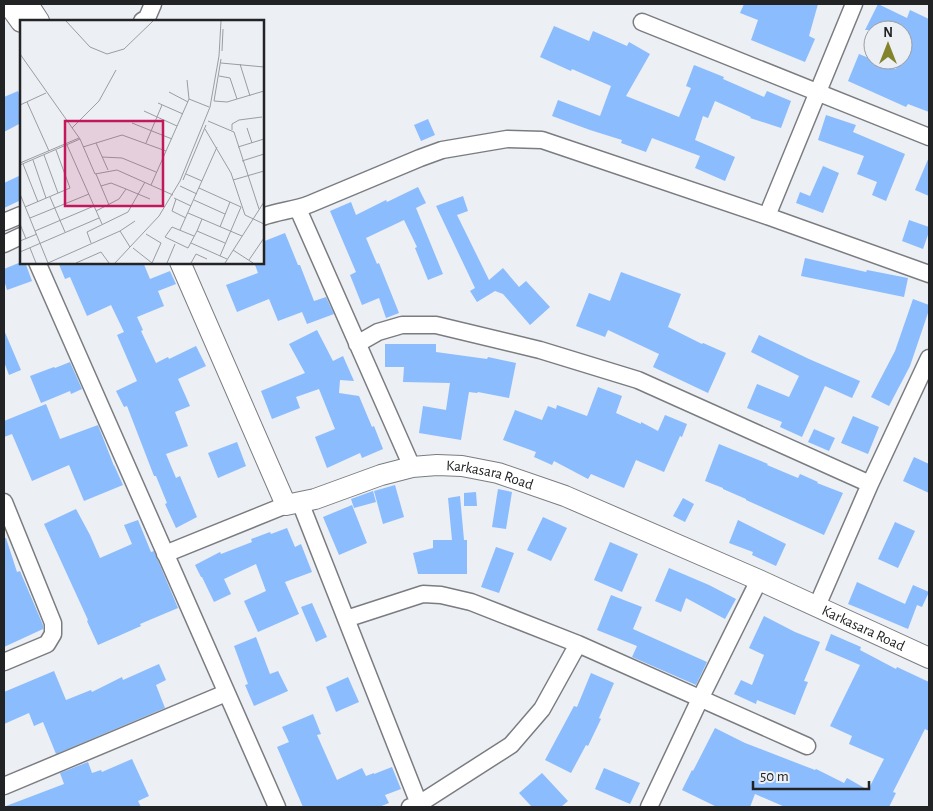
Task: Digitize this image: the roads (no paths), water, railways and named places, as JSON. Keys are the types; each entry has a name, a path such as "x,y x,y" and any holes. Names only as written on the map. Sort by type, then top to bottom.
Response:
{"main road":[{"path":"8,4 20,21"},
{"path":"28,4 38,20"},
{"path":"181,264 293,504"},
{"name":"Karkasara Road","path":"293,504 315,499 412,467 462,466 498,473 565,496 759,580 929,658"}],"street":[{"path":"144,20 147,18 153,4"},
{"path":"767,216 854,4"},
{"path":"642,22 929,137"},
{"path":"264,216 298,209 442,150 507,139 542,140 767,216 929,274"},
{"path":"298,209 412,467"},
{"path":"4,222 20,215"},
{"path":"4,244 20,236"},
{"path":"38,264 277,807"},
{"path":"357,344 378,332 402,325 436,325 540,350 638,380 870,484"},
{"path":"817,606 870,484 929,358"},
{"path":"4,502 53,623 53,634 47,644 4,662"},
{"path":"165,554 293,504 346,619 415,805 511,745 542,709 578,644"},
{"path":"649,807 759,580"},
{"path":"346,619 423,594 471,602 578,644 808,746"},
{"path":"4,786 226,693"}]}
